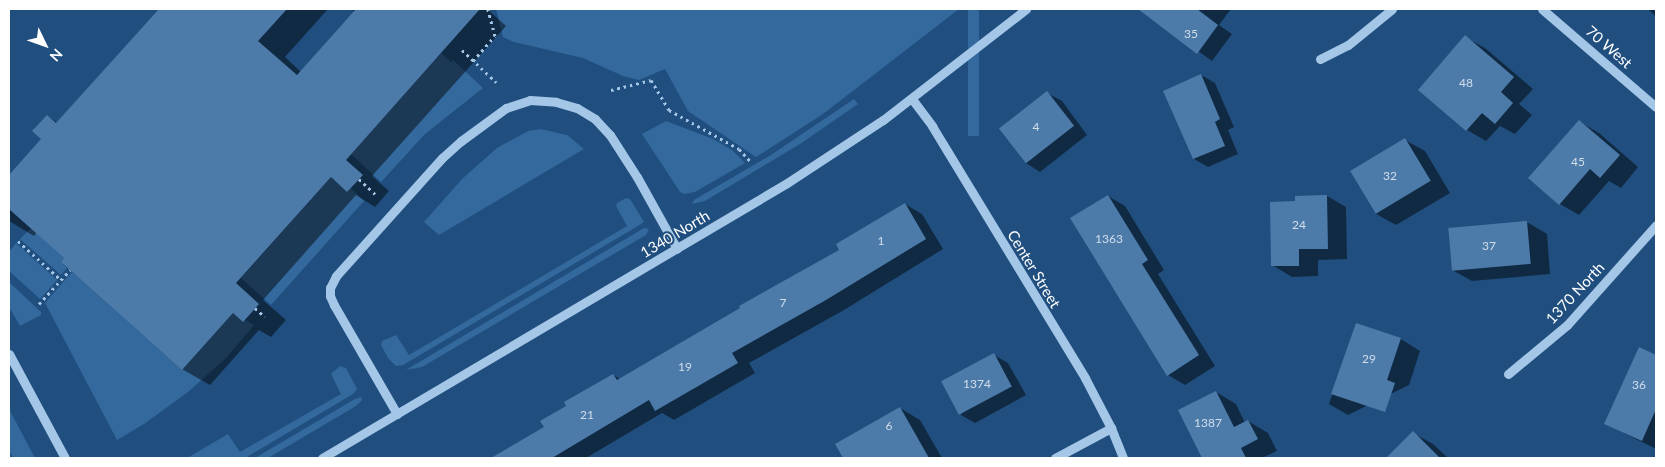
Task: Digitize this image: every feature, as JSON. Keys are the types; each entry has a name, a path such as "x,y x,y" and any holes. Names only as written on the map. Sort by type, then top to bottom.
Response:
{"street":[{"name":"1340 North","path":"322,458 795,178 912,99 1026,9"},
{"path":"1320,59 1348,45 1392,9"},
{"name":"70 West","path":"1542,9 1656,107"},
{"name":"Center Street","path":"912,99 932,126 1080,370 1111,428 1123,458"},
{"path":"397,414 334,306 330,296 330,288 336,276 442,158 461,141 506,108 530,100 556,102 577,108 595,119 610,136 637,177 677,249"},
{"name":"1370 North","path":"1508,374 1567,325 1656,225"},
{"path":"9,354 65,458"},
{"path":"1055,458 1111,428"}],"path":[{"path":"473,60 495,36 488,9"},
{"path":"462,50 496,82"},
{"path":"611,90 651,80 669,110 739,148 751,162"},
{"path":"359,179 375,194"},
{"path":"18,241 61,280"},
{"path":"39,304 70,270"},
{"path":"255,308 265,317"}],"shaded area":[{"path":"496,9 959,9 823,114 756,157 688,111 665,69 639,80 623,76 583,58 514,42 503,37"},
{"path":"968,9 979,9 979,136 968,136"},
{"path":"441,53 451,62 453,60 483,88 425,134 381,182 351,154"},
{"path":"854,99 858,104 800,144 705,201 692,204 694,200 771,155"},
{"path":"666,121 713,139 732,150 745,163 695,192 684,194 680,192 642,134"},
{"path":"541,129 567,135 584,149 439,235 424,222 462,179 497,148 528,131"},
{"path":"331,177 347,192 351,188 364,201 271,305 241,278"},
{"path":"626,198 630,199 644,222 403,365 396,366 388,358 381,345 382,341 396,335 409,355 627,226 616,206 617,203"},
{"path":"31,228 64,258 61,262 67,268 61,275 20,239"},
{"path":"644,228 649,229 646,235 422,367 406,370"},
{"path":"16,243 57,280 40,299 9,271 9,252"},
{"path":"72,272 182,370 233,313 254,325 227,357 188,392 144,424 117,440 45,303"},
{"path":"9,282 41,312 41,315 20,326 9,307"},
{"path":"340,366 346,368 357,389 353,394 245,458 187,458 228,434 240,452 341,394 331,374"},
{"path":"361,397 362,400 356,406 268,458 255,458 355,399"},
{"path":"9,409 35,458 13,458 9,450"}],"building":[{"path":"159,9 287,9 258,41 297,75 356,9 480,9 346,160 363,175 347,192 331,177 236,283 259,304 243,322 233,313 182,370 61,262 64,258 9,209 9,175 41,139 32,131 47,115 56,123"},
{"path":"1138,9 1197,9 1218,25 1197,54"},
{"path":"1465,35 1514,77 1501,92 1513,103 1495,124 1482,113 1466,131 1418,90"},
{"path":"1201,74 1220,119 1215,122 1225,146 1193,159 1163,91"},
{"path":"1047,91 1074,126 1026,163 999,129"},
{"path":"1579,120 1620,155 1600,178 1590,169 1559,205 1528,178"},
{"path":"1405,138 1431,181 1376,214 1350,171"},
{"path":"1108,195 1148,260 1142,264 1199,355 1167,376 1070,218"},
{"path":"1327,195 1328,249 1299,249 1299,266 1271,266 1270,202 1295,201 1295,196"},
{"path":"905,203 926,239 826,300 732,353 738,363 655,411 649,400 552,458 491,458 544,427 540,421 566,406 564,402 613,374 617,380 740,308 739,306 839,250 836,244"},
{"path":"1527,221 1531,264 1452,271 1448,228"},
{"path":"1356,323 1401,338 1387,380 1395,383 1385,412 1331,394"},
{"path":"1639,347 1656,355 1656,409 1642,441 1604,424"},
{"path":"994,353 1012,387 959,415 941,381"},
{"path":"1216,391 1234,427 1248,420 1258,439 1241,448 1246,458 1202,458 1178,410"},
{"path":"900,407 929,458 843,458 835,444"},
{"path":"1413,431 1440,458 1386,458"}]}
